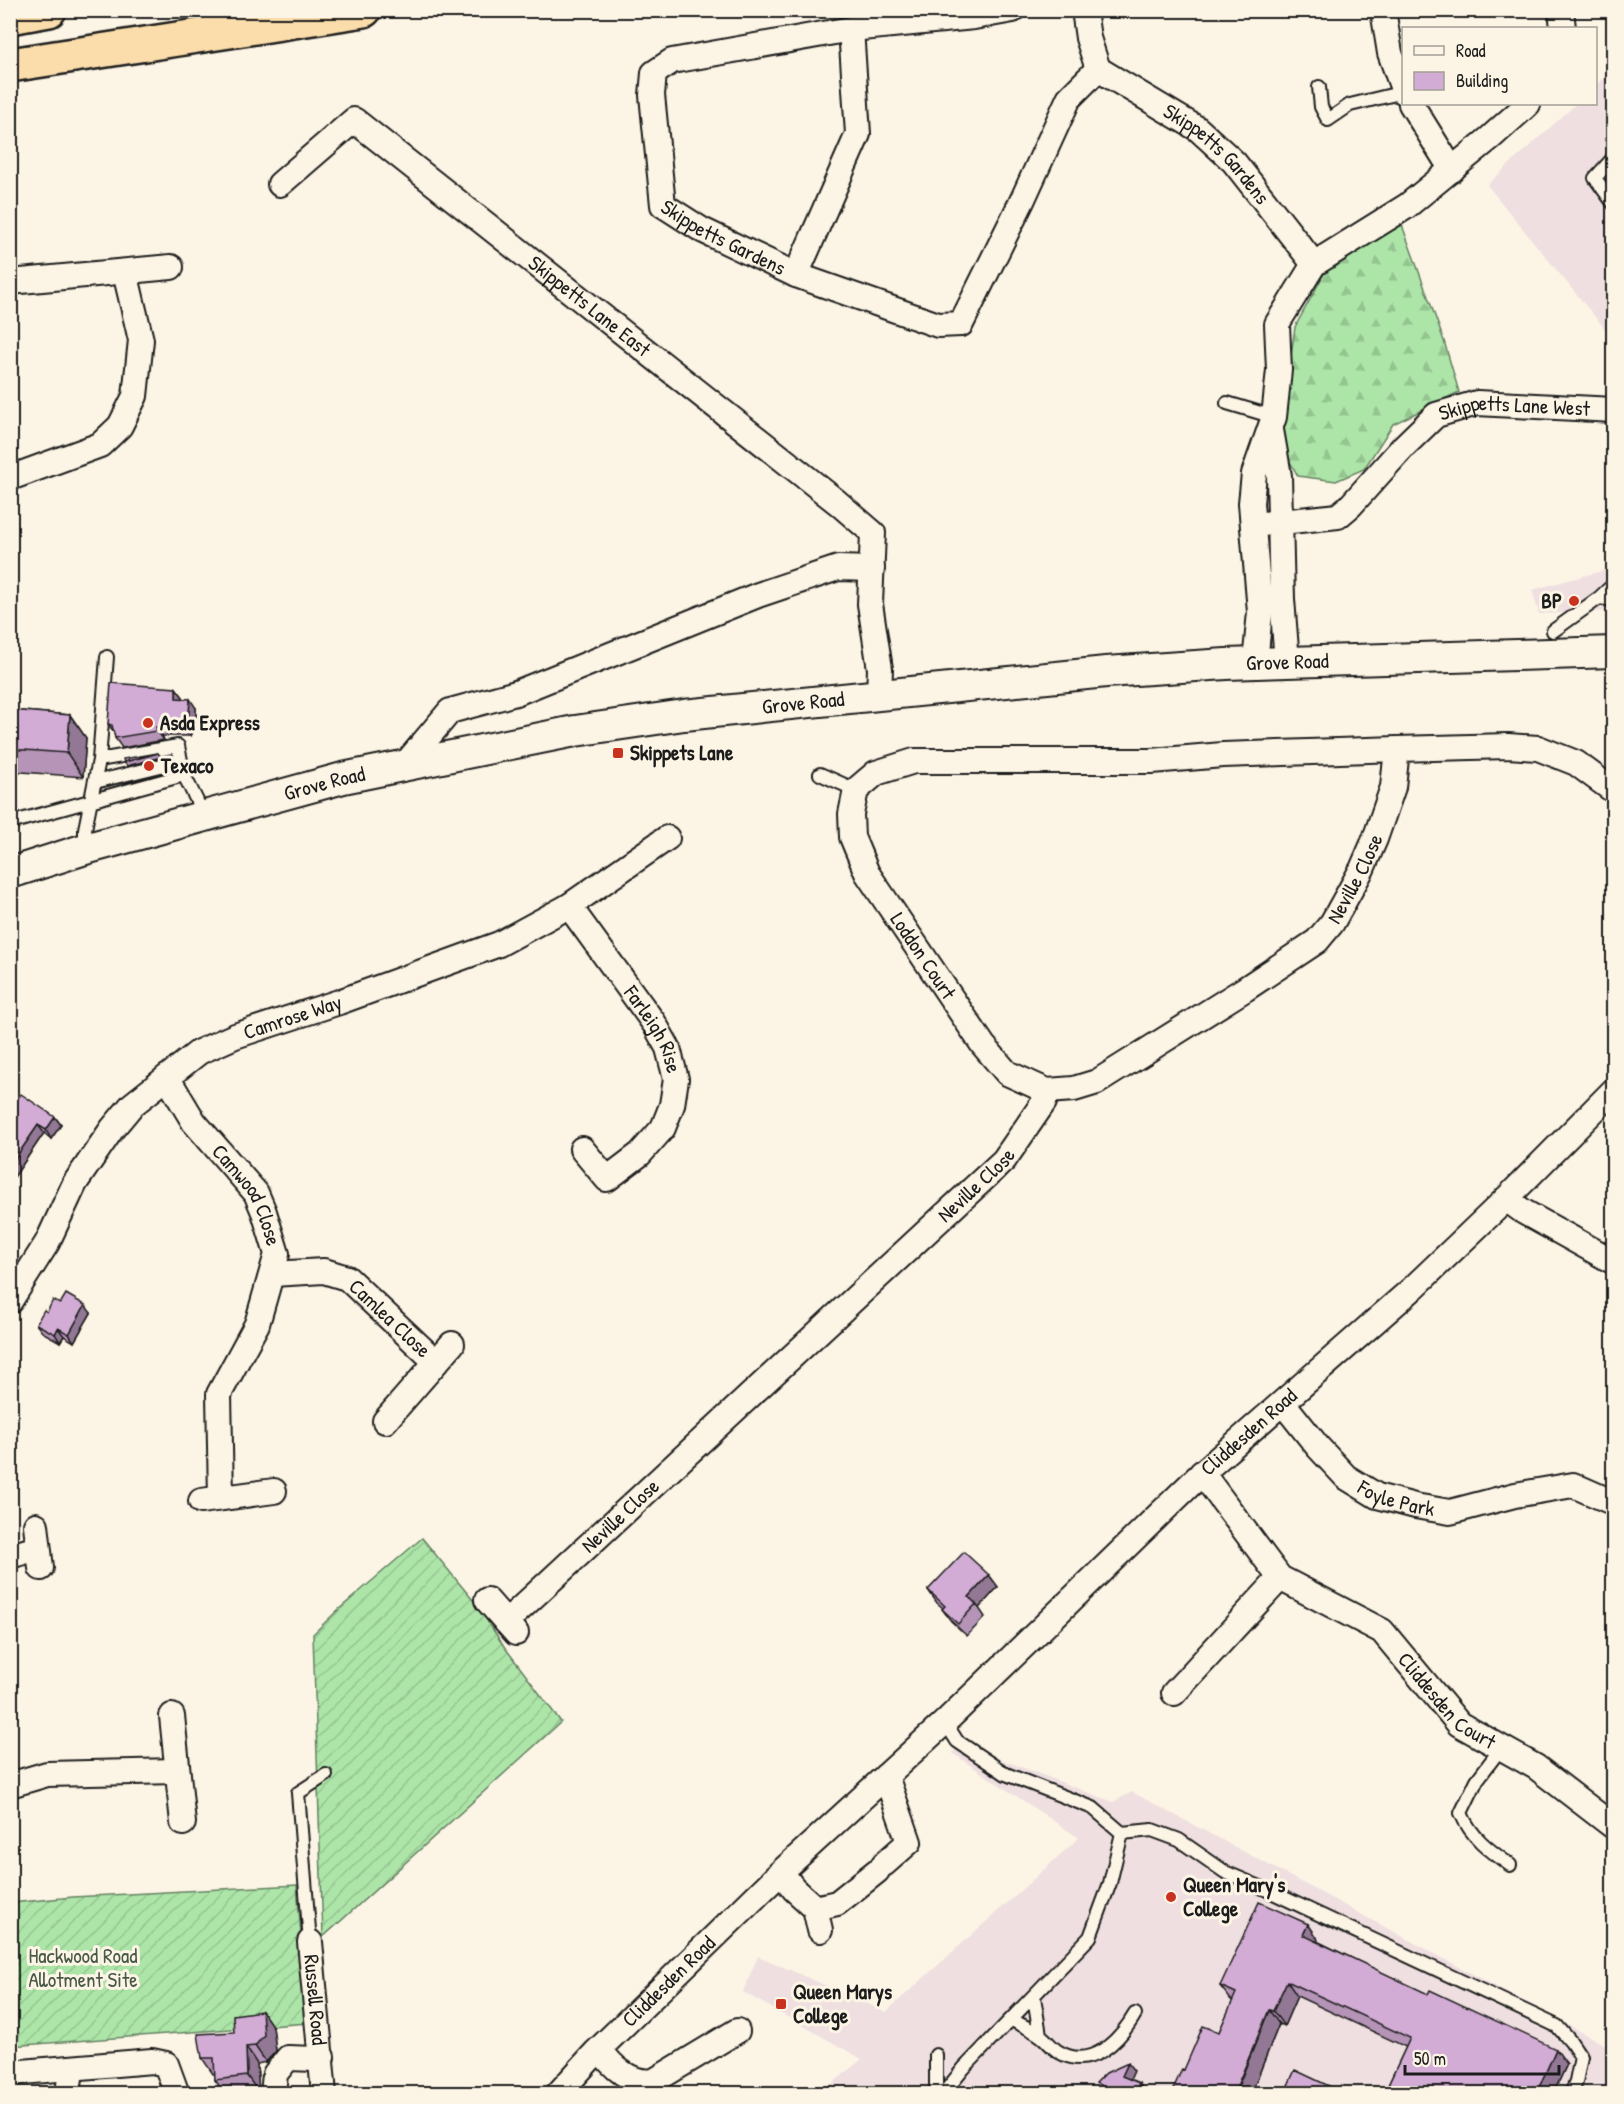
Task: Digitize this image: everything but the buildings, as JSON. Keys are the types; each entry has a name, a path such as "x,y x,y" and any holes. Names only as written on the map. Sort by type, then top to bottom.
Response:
{"highway":[{"path":"24,63 364,10"}],"street":[{"name":"Skippetts Gardens","path":"1013,10 974,17 851,29 672,61 654,73 652,95 663,205 702,230 796,275 938,325 961,324 1022,201 1069,98 1098,69 1198,129 1234,162 1314,264"},
{"path":"1084,10 1088,39 1098,69"},
{"path":"1383,10 1390,53 1402,86"},
{"path":"1561,10 1563,27"},
{"name":"Skippetts Gardens","path":"796,275 858,134 851,29"},
{"path":"1412,105 1452,170"},
{"path":"1255,663 1260,612 1251,503 1254,474 1272,423 1279,370 1277,324 1314,264 1407,206 1527,105"},
{"name":"Skippetts Lane East","path":"280,184 354,120 837,502 873,533 870,604 880,669 879,695"},
{"path":"10,282 171,267"},
{"path":"10,478 100,444 120,426 135,396 141,340 125,272"},
{"name":"Skippetts Lane West","path":"1253,525 1338,516 1436,415 1477,404 1614,410"},
{"path":"1272,423 1279,476 1287,662"},
{"path":"403,767 450,711 516,693 758,595 838,568 872,569"},
{"name":"Grove Road","path":"10,873 85,849 343,778 585,729 693,713 1106,672 1255,663 1614,652"},
{"path":"856,790 876,773 914,761 1152,760 1223,755 1508,746 1538,748 1576,763 1614,791"},
{"name":"Neville Close","path":"487,1600 511,1627 1004,1160 1044,1102 1047,1091 1074,1089 1097,1082 1317,941 1332,923 1362,869 1375,839 1393,787 1397,749"},
{"name":"Loddon Court","path":"856,790 851,814 852,837 867,873 983,1045 1007,1073 1047,1091"},
{"name":"Camrose Way","path":"10,1301 47,1243 75,1182 112,1129 132,1105 199,1053 235,1036 339,1002 499,944 568,906 667,838"},
{"name":"Farleigh Rise","path":"568,906 654,1023 668,1048 676,1079 672,1105 663,1128 640,1154 607,1179 582,1149"},
{"name":"Camwood Close","path":"167,1077 194,1122 256,1193 277,1254 257,1323 219,1394 211,1499 274,1491"},
{"name":"Cliddesden Road","path":"558,2094 600,2049 781,1872 945,1722 1202,1473 1412,1289 1506,1199 1614,1090"},
{"path":"1506,1199 1524,1212 1614,1262"},
{"name":"Camlea Close","path":"272,1274 324,1271 347,1278 444,1353 385,1421"},
{"name":"Foyle Park","path":"1283,1402 1318,1447 1346,1477 1377,1496 1450,1512 1515,1495 1573,1485 1614,1503"},
{"name":"Cliddesden Court","path":"1202,1473 1280,1578 1382,1631 1459,1724 1536,1767 1614,1827"},
{"path":"10,1556 38,1547"},
{"path":"1174,1693 1280,1578"},
{"path":"172,1716 183,1823"},
{"path":"10,1785 47,1774 176,1771"},
{"path":"781,1872 818,1919 909,1842 886,1776"},
{"name":"Russell Road","path":"310,1942 324,2094"},
{"path":"600,2049 609,2063 626,2075 644,2083 654,2081 738,2031"},
{"name":"Russell Road","path":"273,2094 275,2074 288,2058 322,2057"},
{"path":"10,2073 152,2061 166,2064 177,2094"},
{"path":"68,2094 71,2069"}],"lane":[{"path":"1319,87 1321,107 1328,120 1350,105 1402,92"},
{"path":"1614,157 1595,178 1614,204"},
{"path":"1227,403 1272,423"},
{"path":"1553,631 1599,598 1614,584"},
{"path":"1599,598 1614,600"},
{"path":"85,849 85,829 99,760 107,657"},
{"path":"99,760 178,746 184,775 197,801 200,818"},
{"path":"95,782 181,761"},
{"path":"820,774 856,790"},
{"path":"10,823 184,775"},
{"path":"945,1722 957,1741 1006,1774 1093,1808 1122,1833 1152,1830 1179,1840 1225,1872 1557,2026 1581,2057 1571,2094"},
{"path":"1502,1748 1477,1780 1461,1813 1467,1828 1480,1842 1510,1865"},
{"path":"310,1942 298,1793 326,1775"},
{"path":"943,2094 964,2068 1090,1937 1110,1883 1122,1833"},
{"path":"1034,1997 1040,2035"},
{"path":"1012,2020 1040,2035 1060,2052 1080,2058 1105,2051 1126,2030 1135,2014"},
{"path":"936,2055 936,2094"}],"shaded area":[{"path":"1613,69 1613,339 1487,185 1575,105 1597,105 1597,84"},
{"name":"BP","path":"1613,568 1613,611 1539,614 1532,590"},
{"name":"Queen Mary's College","path":"961,1744 1113,1802 1132,1792 1613,2049 1613,2093 821,2093 862,2059 743,1992 758,1956 886,2012 1079,1838 952,1753"}],"green space":[{"path":"1402,225 1444,341 1459,392 1393,424 1364,469 1336,481 1298,476 1279,442 1295,327 1330,263"},
{"path":"422,1538 477,1605 503,1645 561,1722 323,1937 313,1634"},
{"name":"Hackwood Road Allotment Site","path":"297,1885 308,2023 11,2046 11,1903 73,1897"}],"place":[{"name":"BP","path":"1574,601"},
{"name":"Asda Express","path":"148,723"},
{"name":"Skippets Lane","path":"618,753"},
{"name":"Texaco","path":"149,766"},
{"name":"Queen Mary's College","path":"1171,1897"},
{"name":"Queen Marys College","path":"781,2004"}]}
